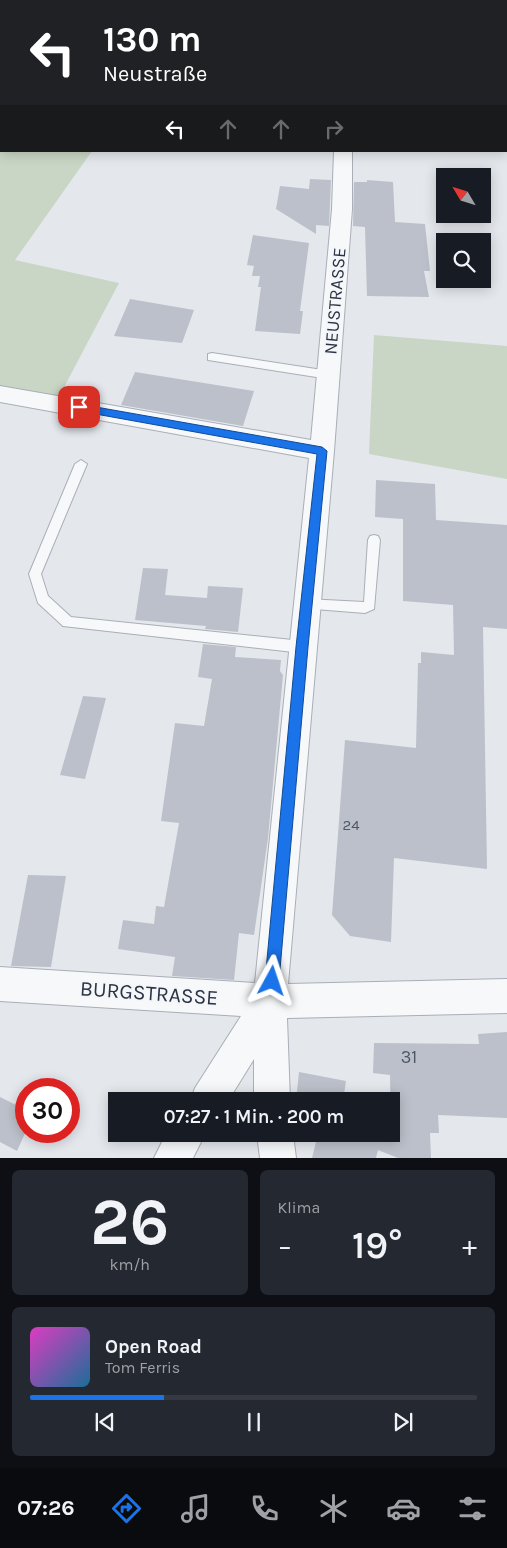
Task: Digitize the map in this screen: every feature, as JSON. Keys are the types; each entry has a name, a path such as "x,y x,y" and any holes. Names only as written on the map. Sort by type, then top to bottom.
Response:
{"street":[{"name":"NEUSTRASSE","path":"214,1092 270,1001 329,375 342,209 343,152"},
{"path":"0,394 322,451"},
{"name":"BURGSTRASSE","path":"0,984 270,1001 507,996"},
{"path":"270,1001 272,1092"},
{"path":"172,1158 182,1142"},
{"path":"276,1142 278,1158"}],"lane":[{"path":"212,357 329,375"},
{"path":"80,464 35,574 42,599 68,622 302,647"},
{"path":"306,604 365,608 370,606 374,540"}],"green space":[{"path":"0,152 91,152 15,260 119,283 52,410 0,401"},
{"path":"374,335 507,346 507,479 369,454"}],"building":[{"path":"310,179 331,180 329,226 316,225 316,234 276,209 280,186 309,189"},
{"path":"367,180 393,182 395,222 425,224 430,271 424,271 429,297 367,296 365,227 353,226 354,182 367,182"},
{"path":"253,235 309,243 300,311 303,311 300,334 255,331 261,287 258,287 260,276 252,276 254,266 247,265"},
{"path":"130,299 194,310 182,343 114,336"},
{"path":"135,372 254,391 243,426 121,405"},
{"path":"376,480 435,484 436,520 507,525 507,629 483,627 487,869 394,858 391,942 350,936 332,915 345,740 416,748 418,663 421,663 421,652 454,655 453,605 403,601 403,519 375,517"},
{"path":"143,568 168,569 165,595 207,598 208,586 243,588 238,632 205,629 206,626 135,620"},
{"path":"203,644 236,647 235,657 281,660 280,671 283,675 268,838 254,935 239,933 234,980 172,976 175,957 118,949 123,920 154,924 156,906 164,907 179,823 161,821 175,723 204,726 212,679 198,677"},
{"path":"83,696 106,698 85,779 60,775"},
{"path":"28,875 66,876 51,967 11,966"},
{"path":"507,1032 507,1118 438,1115 439,1133 430,1133 431,1158 398,1158 378,1150 376,1158 312,1158 316,1142 400,1142 400,1092 390,1092 390,1075 373,1073 374,1043 479,1044 478,1034"},
{"path":"299,1072 346,1081 344,1092 297,1092"},
{"path":"0,1097 15,1104 15,1143 21,1143 17,1151 0,1142"}],"route":[{"path":"79,407 322,451 302,647 272,981"}]}
